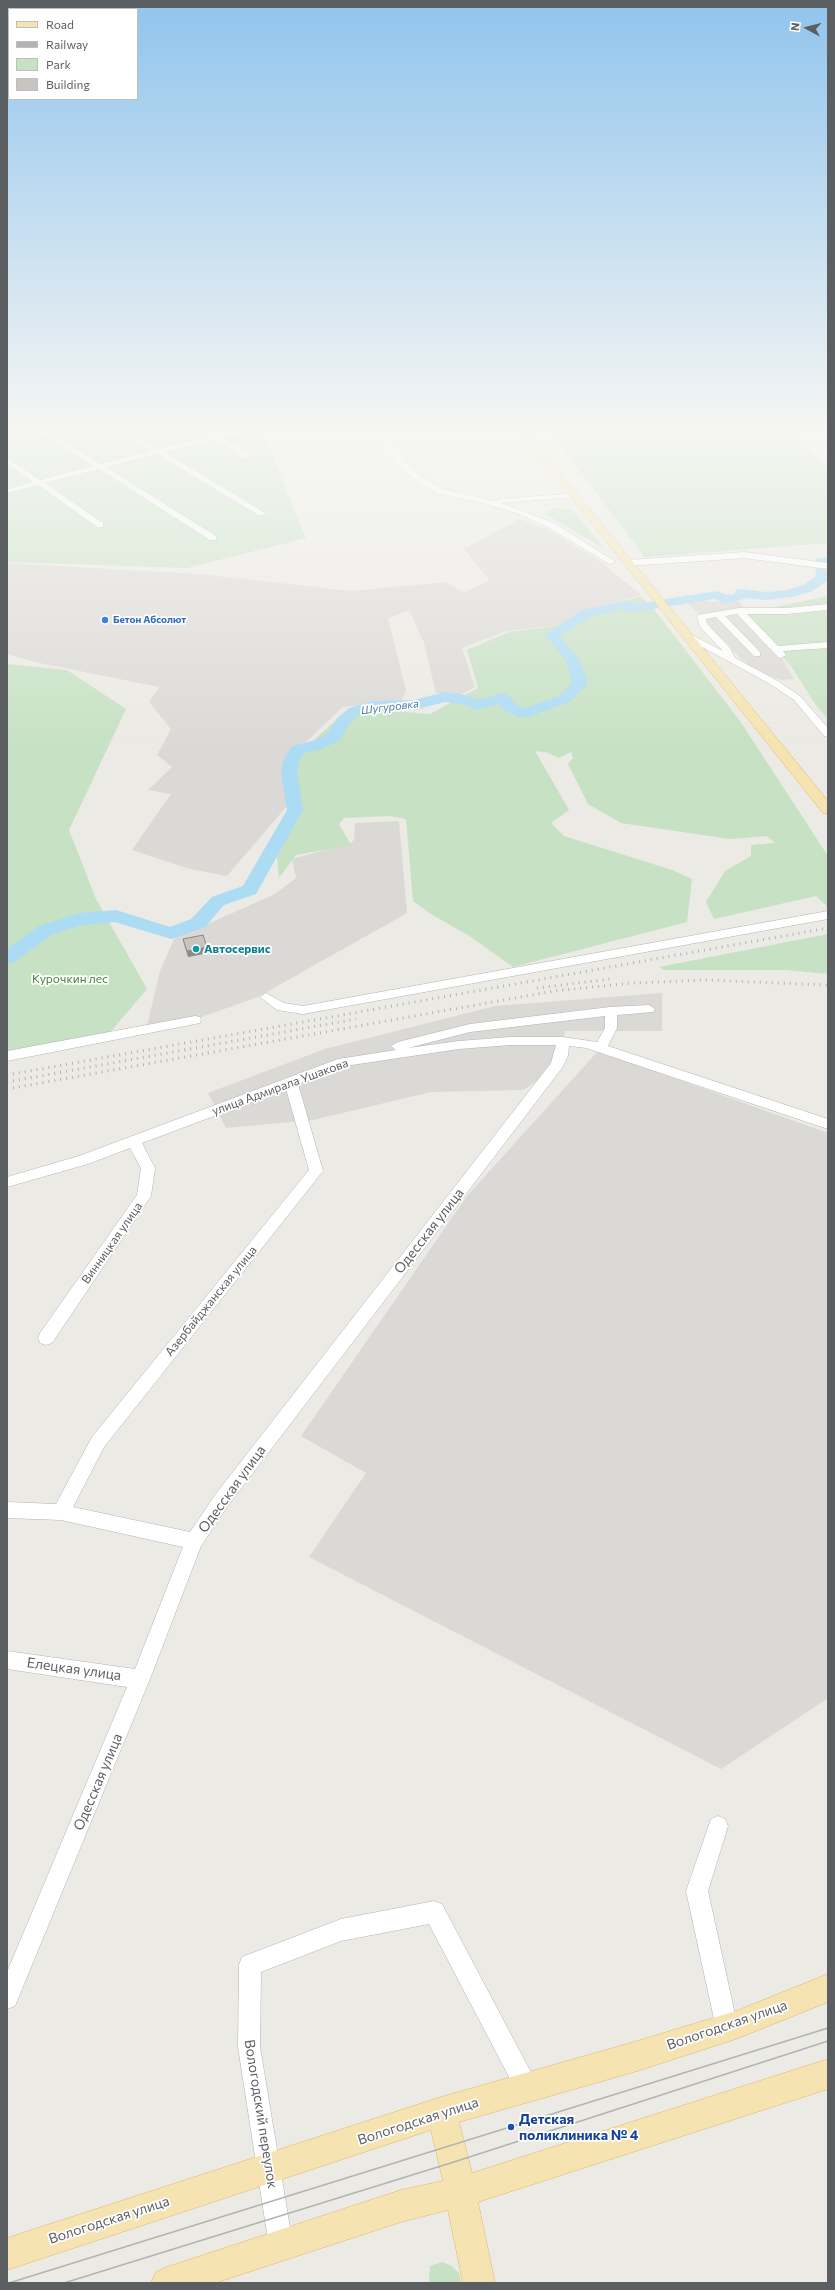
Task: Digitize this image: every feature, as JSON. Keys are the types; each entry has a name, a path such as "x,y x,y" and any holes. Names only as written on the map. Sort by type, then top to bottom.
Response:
{"main road":[{"path":"609,538 828,810"},
{"name":"Вологодская улица","path":"7,2254 441,2112 527,2088 726,2028 828,1988"},
{"path":"167,2283 401,2206 461,2192 828,2074"},
{"path":"441,2112 461,2192 479,2283"}],"street":[{"path":"572,538 612,562"},
{"path":"629,563 733,555 828,566"},
{"path":"731,660 727,650 703,625 701,617 739,611 787,612 828,607"},
{"path":"739,611 778,652 828,645"},
{"path":"718,614 757,654"},
{"path":"689,637 774,682 797,698 828,734"},
{"path":"266,996 281,1007 288,1010 304,1010 828,915"},
{"path":"343,1062 470,1028 610,1011 649,1009"},
{"path":"600,1048 611,1028 612,1019 610,1011"},
{"path":"7,1056 195,1020"},
{"name":"улица Адмирала Ушакова","path":"7,1182 83,1160 343,1062 459,1045 510,1041 562,1041 600,1048 828,1124"},
{"name":"Одесская улица","path":"7,1998 140,1679 194,1540 221,1501 557,1065 561,1056 562,1041"},
{"name":"Азербайджанская улица","path":"61,1512 98,1442 316,1171 291,1082"},
{"name":"Винницкая улица","path":"46,1338 144,1196 148,1168 134,1141"},
{"path":"7,1510 61,1512 194,1540"},
{"name":"Елецкая улица","path":"7,1660 140,1679"},
{"path":"718,1826 697,1891 726,2028"},
{"name":"Вологодский переулок","path":"281,2246 249,2047 250,1965 341,1930 434,1912 527,2088"}],"shaded area":[{"path":"485,538 562,538 600,561 641,595 580,613 561,625 506,631 462,648 475,687 458,696 436,693 424,643 409,610 388,618 406,691 401,701 343,707 305,743 290,752 282,772 287,806 227,876 190,869 132,850 171,794 148,790 172,767 157,755 171,729 149,702 159,687 35,662 7,654 7,563 199,574 351,591 446,582 464,593 489,580 464,549"},
{"path":"739,600 749,618 778,651 794,679 781,680 759,672 742,660 688,603 703,601 727,602"},
{"path":"399,821 407,913 258,997 193,1020 147,1026 160,971 174,939 275,894 296,878 292,859 350,843 354,840 355,823"},
{"path":"662,993 662,1031 565,1031 561,1066 523,1090 431,1092 313,1120 226,1128 208,1093 325,1049 495,1006"},
{"path":"598,1051 828,1133 828,1698 721,1769 309,1557 366,1473 301,1436 467,1196"}],"green space":[{"path":"7,538 306,538 187,568 7,562"},
{"path":"586,538 596,538 605,549"},
{"path":"630,538 828,538 828,543 645,557"},
{"path":"641,596 657,613 740,721 828,856 828,907 816,896 714,919 706,902 725,871 751,856 751,845 775,843 767,836 730,839 621,823 588,804 568,764 573,758 571,752 559,758 546,752 535,751 569,810 551,823 564,836 672,870 692,879 687,922 513,967 471,937 431,914 413,901 406,819 390,816 344,818 339,824 351,845 296,855 279,878 276,844 301,802 286,790 299,753 350,708 430,714 478,688 467,650 509,632 562,625 583,613"},
{"path":"828,596 828,719 815,704 791,666 741,614"},
{"name":"Курочкин лес","path":"7,664 67,670 126,709 69,830 96,899 147,989 107,1036 7,1053"},
{"path":"828,934 828,974 785,970 664,970 659,967"},
{"path":"442,2262 452,2266 459,2273 461,2283 429,2283 430,2266"}],"building":[{"path":"203,935 207,947 187,951 183,939"}],"waterway":[{"name":"Шугуровка","path":"7,958 46,930 80,919 116,916 171,933 198,923 218,901 250,890 295,810 289,773 292,759 298,749 318,745 330,739 336,734 342,722 354,711 373,706 414,705 445,697 466,700 477,705 504,698 507,706 523,714 564,699 580,684 573,660 552,635 587,613 624,605 634,608 717,595 725,600 741,597 741,593 766,596 788,594 808,588 823,577 822,561 828,561"}],"tram line":[{"path":"9,2283 828,2028"},
{"path":"64,2283 454,2162 828,2041"}],"railway":[{"path":"7,1075 828,928"},
{"path":"537,988 610,979"},
{"path":"7,1089 554,991 632,983 706,980 828,985"},
{"path":"7,1082 356,1019"}],"place":[{"name":"Бетон Абсолют","path":"105,620"},
{"name":"Автосервис","path":"196,949"},
{"name":"Детская поликлиника № 4","path":"511,2127"}]}
